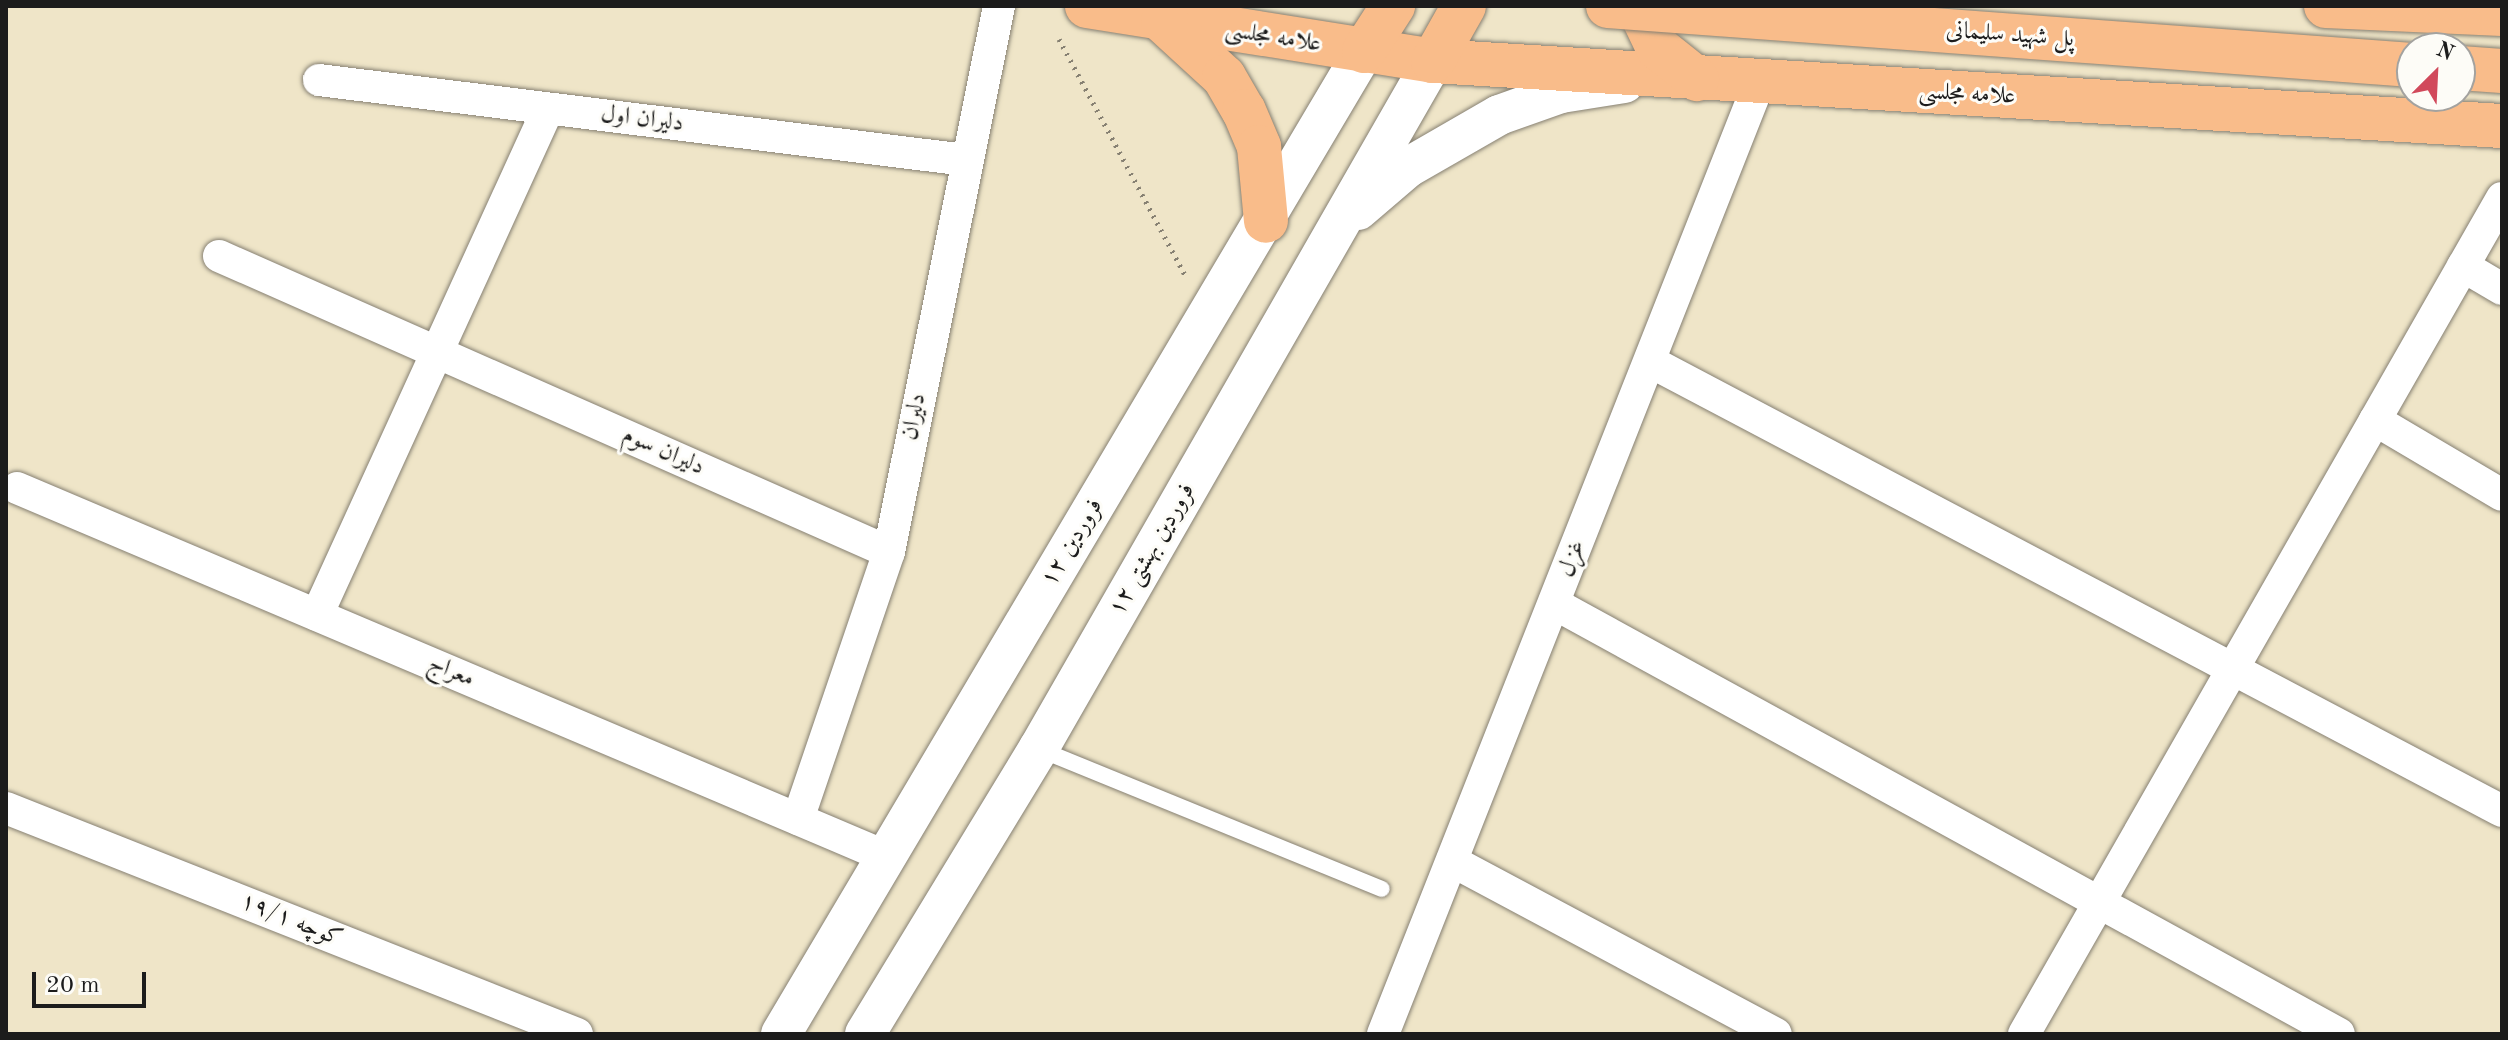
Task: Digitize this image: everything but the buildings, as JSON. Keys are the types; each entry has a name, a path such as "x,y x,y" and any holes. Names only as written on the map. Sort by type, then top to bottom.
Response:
{"highway":[{"path":"1221,30 1258,17 1269,6"},
{"path":"1364,51 1393,6"},
{"path":"1433,61 1464,6"},
{"name":"پل شهید سلیمانی","path":"1608,6 2396,64"},
{"path":"1638,6 1658,48 1677,78"},
{"path":"2326,6 2502,14"},
{"path":"1161,19 1224,77 1244,111 1259,147 1266,221"},
{"name":"علامه مجلسی","path":"1072,20 1161,19 1433,61 2502,126"},
{"path":"2476,69 2502,71"}],"street":[{"name":"دلیران","path":"798,819 889,552 999,6"},
{"name":"۱۲ فروردین","path":"781,1034 1266,221 1364,51"},
{"name":"۱۲ فروردین بهشتی","path":"865,1034 1039,748 1433,61"},
{"path":"1337,228 1407,168 1499,115 1561,93 1677,78"},
{"name":"دلیران اول","path":"319,80 966,160"},
{"name":"غزل","path":"1391,1031 1452,861 1759,83"},
{"path":"317,615 548,109"},
{"path":"2024,1034 2502,198"},
{"name":"دلیران سوم","path":"219,256 889,552"},
{"path":"2463,266 2502,289"},
{"path":"1651,362 2502,811"},
{"path":"2375,420 2502,495"},
{"name":"معراج","path":"17,488 885,856"},
{"path":"1555,604 2339,1034"},
{"name":"کوچه ۱۹/۱","path":"6,808 577,1034"},
{"path":"1452,861 1776,1034"}],"lane":[{"path":"1039,748 1382,889"}],"path":[{"path":"1072,20 1208,317"}]}
